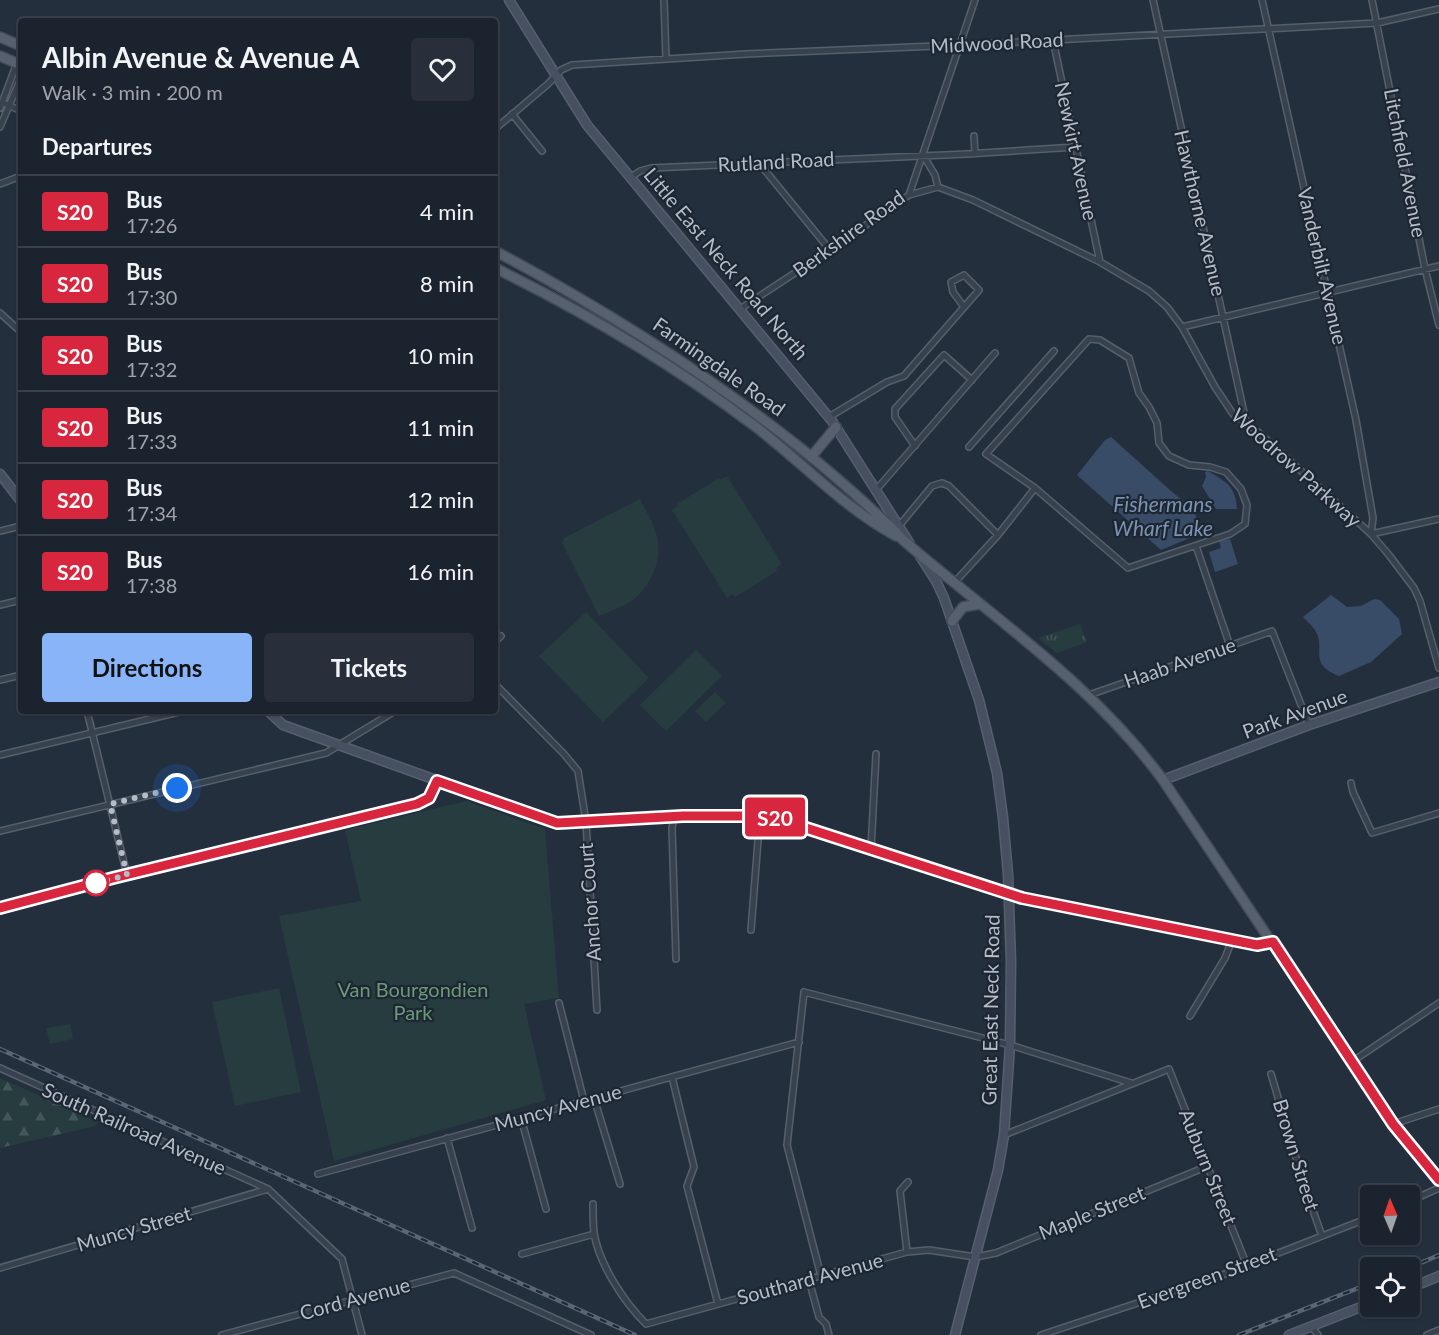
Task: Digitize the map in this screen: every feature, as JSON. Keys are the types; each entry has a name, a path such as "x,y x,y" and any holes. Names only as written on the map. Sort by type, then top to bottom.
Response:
{"main road":[{"path":"0,37 18,45"},
{"path":"0,56 18,64"},
{"name":"Farmingdale Road","path":"498,253 583,298 669,352 738,401 811,457 877,513 916,552 954,583"},
{"name":"Farmingdale Road","path":"498,270 580,312 677,371 758,429 871,523 903,540"},
{"path":"811,457 836,427"},
{"path":"954,583 1089,695 1131,739 1163,780 1393,1124 1439,1180"},
{"path":"952,621 963,607 979,604"}],"street":[{"name":"Little East Neck Road North","path":"510,0 587,125 829,417 916,552"},
{"path":"664,0 666,59"},
{"name":"Berkshire Road","path":"740,309 909,195 975,0"},
{"name":"Hawthorne Avenue","path":"1153,0 1247,426"},
{"name":"Vanderbilt Avenue","path":"1262,0 1356,420 1373,518 1371,534"},
{"name":"Litchfield Avenue","path":"1372,0 1425,269 1439,325"},
{"name":"Midwood Road","path":"556,75 572,65 666,59 1377,23 1439,9"},
{"name":"Newkirt Avenue","path":"1053,40 1100,262"},
{"path":"18,66 1,105 9,105 18,110"},
{"path":"498,126 556,75"},
{"path":"0,128 18,85"},
{"path":"512,114 542,151"},
{"path":"974,136 975,154"},
{"name":"Rutland Road","path":"631,177 651,168 975,154 1076,147"},
{"path":"909,195 938,187 935,175 923,155"},
{"path":"759,163 830,250"},
{"path":"0,183 18,177"},
{"name":"Woodrow Parkway","path":"938,187 973,200 1100,262 1149,291 1167,307 1182,327 1223,401 1233,414 1258,432 1371,534 1414,588 1439,668"},
{"path":"1182,327 1439,266"},
{"path":"829,417 887,382 903,376 964,307 979,290 964,275 951,282 953,292 964,307"},
{"path":"0,313 18,329"},
{"path":"1089,339 1100,340 1129,358 1139,393 1157,423 1159,443 1169,456 1189,465 1210,467 1226,472 1241,489 1246,506 1245,524 1230,534 1128,568 1035,488 986,454 1089,339"},
{"path":"969,447 1054,351"},
{"path":"876,490 995,353"},
{"path":"915,446 896,417 895,409 944,355 972,380"},
{"path":"0,474 18,497"},
{"path":"899,526 932,486 942,483 949,486 998,535"},
{"path":"954,583 998,535 1035,488"},
{"path":"1371,534 1439,519"},
{"path":"0,531 18,527"},
{"path":"1196,546 1230,646"},
{"name":"Great East Neck Road","path":"916,552 939,586 979,700 992,750 1004,818 1009,894 1010,1045 1004,1135 998,1170 955,1335"},
{"path":"0,605 18,601"},
{"name":"Haab Avenue","path":"1089,695 1272,632 1309,725"},
{"path":"498,639 501,636"},
{"path":"0,680 18,676"},
{"name":"Park Avenue","path":"1163,780 1309,725 1439,682"},
{"name":"Anchor Court","path":"498,687 578,771 586,822 597,1010"},
{"path":"88,714 127,875"},
{"path":"0,755 171,714"},
{"path":"271,714 283,725 543,819 561,823 674,816 760,815 778,818 1009,894 1260,946 1273,942"},
{"path":"0,831 326,753 390,714"},
{"path":"871,850 876,754"},
{"path":"0,908 417,804 429,798 437,781"},
{"path":"1351,783 1372,833 1439,813"},
{"path":"751,930 760,815"},
{"path":"674,816 672,828 676,959"},
{"path":"1190,1016 1225,958 1232,940"},
{"path":"821,1276 787,1145 804,992 1010,1045 1131,1083"},
{"path":"559,1003 584,1101"},
{"path":"1353,1061 1439,1003"},
{"name":"Muncy Avenue","path":"318,1174 799,1042"},
{"name":"South Railroad Avenue","path":"0,1068 268,1189 342,1259 362,1335"},
{"name":"Auburn Street","path":"1131,1083 1169,1069 1247,1266"},
{"name":"Brown Street","path":"1271,1074 1305,1188 1322,1236"},
{"path":"672,1077 694,1167 687,1186 718,1304"},
{"path":"1004,1135 1131,1083"},
{"path":"594,1098 620,1184"},
{"path":"1393,1124 1439,1109"},
{"path":"521,1118 546,1209"},
{"path":"447,1138 472,1228"},
{"name":"Maple Street","path":"975,1257 996,1253 1208,1166"},
{"path":"907,1252 900,1191 908,1182"},
{"path":"1420,1197 1439,1188"},
{"name":"Muncy Street","path":"0,1268 268,1189"},
{"path":"522,1254 594,1234 593,1204"},
{"name":"Evergreen Street","path":"1041,1335 1247,1266 1360,1221"},
{"name":"Southard Avenue","path":"594,1234 605,1268 636,1314 646,1324 907,1252 929,1250 975,1257"},
{"name":"Cord Avenue","path":"222,1335 454,1273 591,1335"},
{"path":"1420,1284 1439,1276"},
{"path":"809,1280 819,1317 826,1324 829,1335"},
{"path":"1289,1335 1360,1307"},
{"path":"1311,1326 1318,1335"},
{"path":"1426,1335 1439,1330"}],"green space":[{"path":"727,476 782,564 776,568 777,571 735,597 733,594 727,598 672,510 678,506 677,504 719,478 720,480"},
{"path":"640,499 653,525 658,542 655,570 646,587 633,600 599,616 562,543 564,538"},
{"path":"586,612 649,678 603,722 539,656"},
{"path":"1080,624 1087,642 1057,653 1038,638"},
{"path":"696,650 722,676 666,731 640,705"},
{"path":"715,692 726,703 706,722 695,711"},
{"name":"Van Bourgondien Park","path":"466,801 545,829 559,998 524,1004 546,1100 334,1161 279,916 361,901 345,830"},
{"path":"279,988 301,1092 235,1106 212,1002"},
{"path":"70,1024 73,1039 50,1044 46,1028"},
{"path":"0,1078 98,1122 95,1126 0,1148"}],"water":[{"name":"Fishermans Wharf Lake","path":"1111,437 1192,508 1200,524 1200,531 1197,535 1161,550 1077,475 1105,440"},
{"path":"1208,471 1229,486 1235,495 1237,509 1216,509 1202,486 1206,477 1205,472"},
{"path":"1230,539 1238,564 1215,572 1209,552 1221,548 1219,541"},
{"path":"1331,595 1347,607 1361,606 1374,599 1380,600 1399,619 1402,634 1371,662 1339,676 1323,666 1319,656 1319,638 1303,617"}],"railway":[{"path":"0,1049 635,1335"},
{"path":"1420,1263 1439,1255"},
{"path":"1239,1335 1360,1287"}],"bus line":[{"name":"S20","path":"0,908 417,804 429,798 437,781 557,823 683,816 748,814 769,816 1022,898 1257,945 1273,942 1393,1124 1439,1180"}],"route":[{"path":"96,883 86,886 127,875 110,804 177,788"}]}
